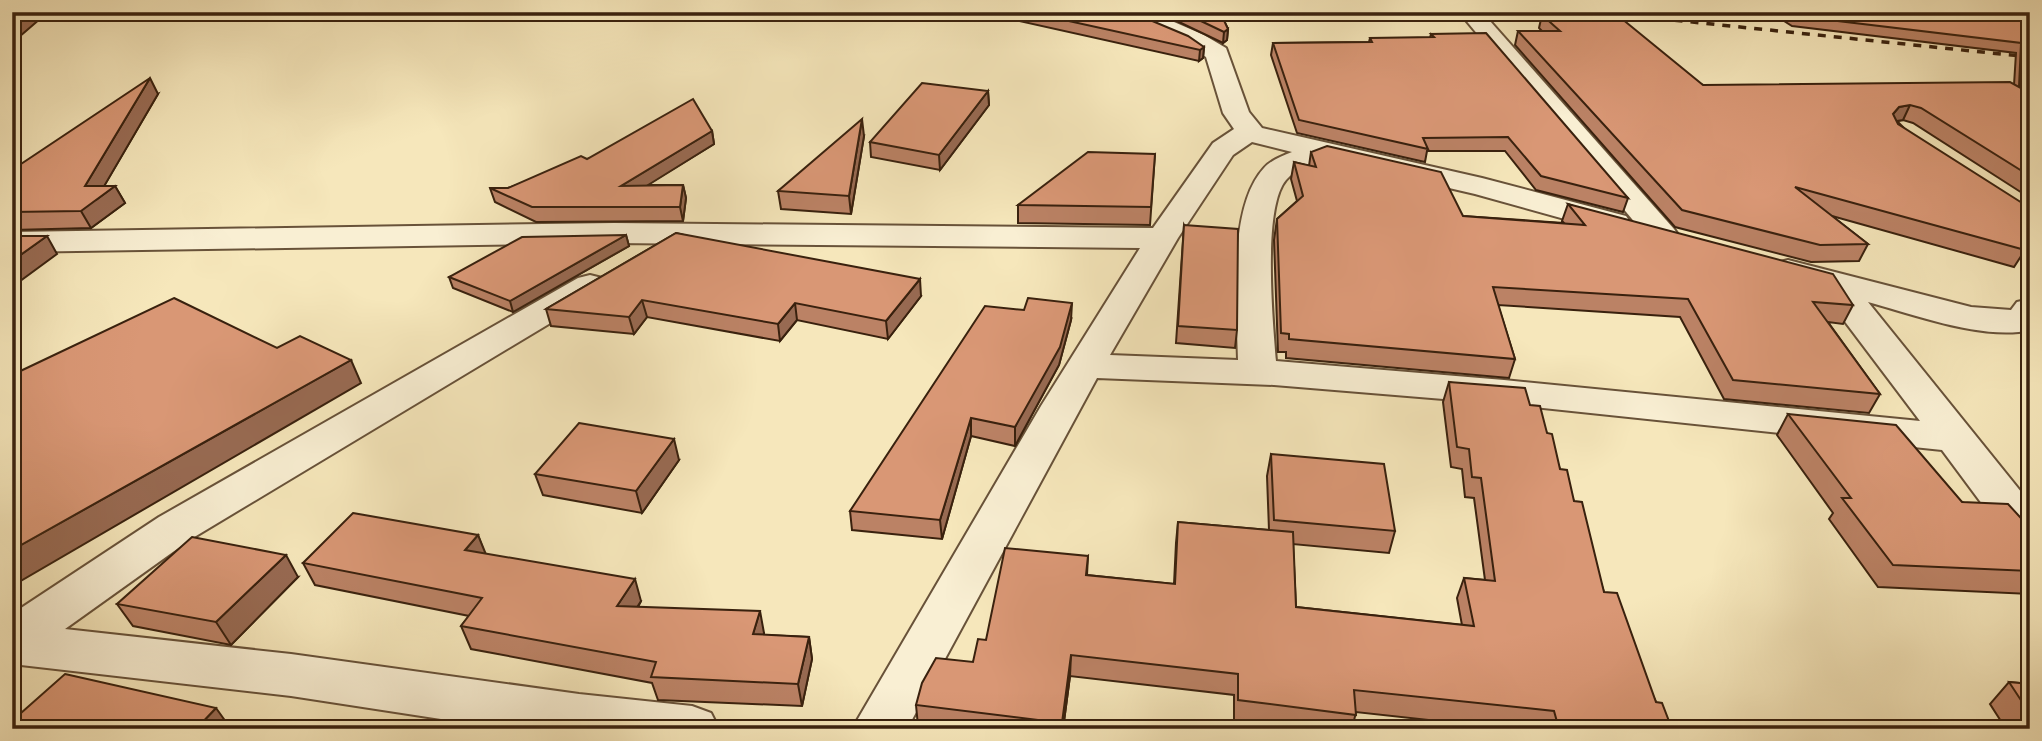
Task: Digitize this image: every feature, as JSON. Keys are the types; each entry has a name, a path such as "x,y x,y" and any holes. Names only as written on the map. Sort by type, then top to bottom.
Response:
{"street":[{"path":"1130,12 1196,40 1217,53 1236,113 1252,134"},
{"path":"879,729 1085,366 1162,238 1223,149 1241,136 1252,134 1482,187 1676,240 1470,13"},
{"path":"1257,373 1254,245 1265,190 1272,177 1283,168 1320,151"},
{"path":"12,242 680,233 1162,238"},
{"path":"12,642 175,528 680,233"},
{"path":"1764,263 1970,317 2021,321 2030,310"},
{"path":"1839,283 1856,311 2030,535"},
{"path":"1085,366 1257,373 1504,392 1954,438"},
{"path":"12,642 291,676 579,717 692,729"}],"building":[{"path":"12,12 27,12 12,24"},
{"path":"1028,12 1131,12 1188,36 1204,47 1200,50"},
{"path":"1182,12 1220,12 1228,29 1224,32"},
{"path":"1790,12 2013,12 2030,19 2030,88 2019,87 2021,43 1796,16"},
{"path":"1616,14 1703,85 2010,82 2030,93 2030,176 1921,108 1910,105 1899,107 1893,114 1898,124 2030,208 2030,235 2025,250 1795,187 1868,244 1820,245 1682,210 1518,31 1560,31 1542,15"},
{"path":"1486,33 1628,198 1541,176 1508,137 1423,138 1428,149 1299,120 1273,43 1372,42 1370,38"},
{"path":"150,78 85,186 115,186 81,211 12,212 12,170"},
{"path":"922,83 988,91 939,155 870,142"},
{"path":"693,99 712,131 621,186 683,185 680,207 532,207 490,188 508,188 581,156 587,159"},
{"path":"862,119 849,196 778,191"},
{"path":"1327,146 1441,172 1463,216 1585,225 1568,204 1833,274 1853,305 1813,302 1880,394 1733,380 1688,299 1493,287 1515,359 1289,339 1289,334 1281,333 1277,219 1303,196 1294,162 1316,167 1311,152"},
{"path":"1088,152 1155,154 1151,207 1018,205"},
{"path":"1184,225 1238,229 1237,330 1178,326"},
{"path":"676,233 920,279 886,321 795,303 778,324 642,300 629,317 546,309"},
{"path":"626,235 510,301 449,277 522,237"},
{"path":"12,236 47,236 12,261"},
{"path":"174,298 277,348 300,336 351,360 12,550 12,375"},
{"path":"1028,298 1072,303 1060,347 1015,427 971,418 940,520 850,511 985,306 1024,310"},
{"path":"1449,382 1525,388 1530,405 1540,406 1547,433 1552,434 1560,469 1567,470 1574,501 1582,502 1604,592 1617,593 1656,702 1662,703 1672,729 1559,729 1554,711 1354,690 1356,715 1238,700 1238,674 1071,655 1062,723 916,705 922,683 936,658 973,662 978,639 986,640 1005,548 1088,556 1086,575 1175,584 1178,522 1293,532 1296,607 1474,626 1464,578 1495,581 1481,478 1472,477 1469,449 1457,447"},
{"path":"1788,414 1896,425 1962,502 2008,504 2030,528 2030,571 1893,565 1842,498 1851,498"},
{"path":"579,423 674,439 636,491 535,474"},
{"path":"1271,454 1384,464 1395,531 1274,520"},
{"path":"353,513 478,535 465,550 635,579 617,606 760,611 753,634 809,637 798,684 651,677 656,662 461,626 482,598 303,563"},
{"path":"192,537 286,555 216,622 117,604"},
{"path":"65,674 216,708 196,729 12,729 12,721"},
{"path":"2009,682 2030,684 2030,714"}],"railway":[{"path":"1595,12 2030,57"}]}
